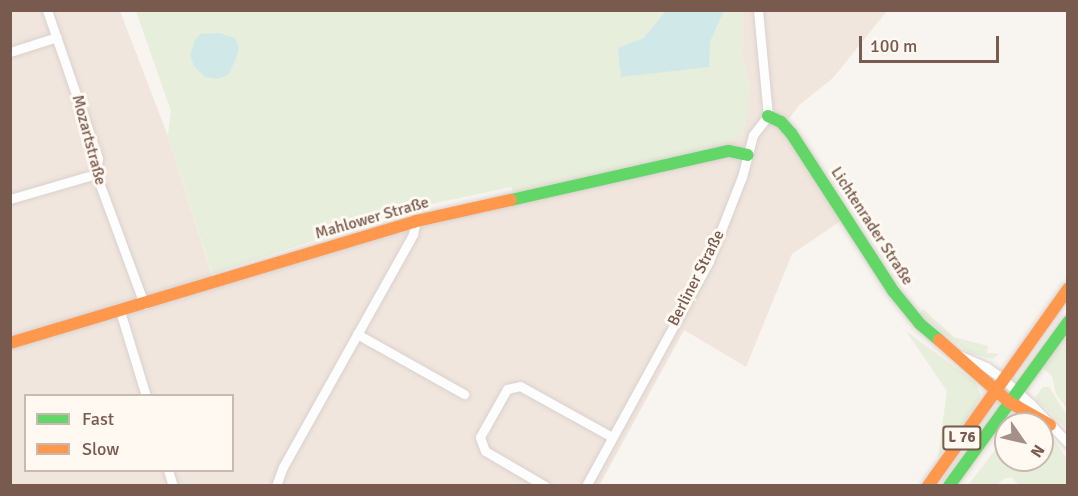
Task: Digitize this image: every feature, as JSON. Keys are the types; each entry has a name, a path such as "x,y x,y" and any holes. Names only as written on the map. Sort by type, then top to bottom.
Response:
{"street":[{"name":"Mozartstraße","path":"47,10 98,158 96,174 144,304"},
{"path":"759,10 768,116"},
{"path":"10,52 57,37"},
{"name":"Berliner Straße","path":"586,486 709,261 756,128 768,116"},
{"name":"Lichtenrader Straße","path":"768,116 782,123 791,133 905,308 933,337 1009,402 1027,412"},
{"name":"Mahlower Straße","path":"10,343 416,221 729,152 748,155"},
{"path":"10,199 96,174"},
{"path":"276,486 283,467 413,234 416,221"},
{"name":"L 76","path":"928,486 1068,289"},
{"path":"120,311 145,394"},
{"name":"L 76","path":"949,486 1068,322"},
{"path":"357,334 464,394"},
{"name":"Lichtenrader Straße","path":"952,352 986,367 1017,391 1037,412"},
{"path":"545,486 485,451 480,437 507,388 520,386 612,437"},
{"name":"Lichtenrader Straße","path":"1054,429 1068,443"}],"shaded area":[{"path":"10,11 120,11 168,136 213,279 711,145 750,86 742,55 743,11 887,11 833,78 799,105 788,120 851,214 792,254 746,367 684,330 599,486 11,485"},
{"path":"666,11 724,11 710,42 709,67 621,77 618,48 643,38"},
{"path":"219,33 235,38 239,48 236,58 229,74 218,79 205,77 194,66 190,55 195,40 200,34"}],"green space":[{"path":"136,11 666,11 643,38 619,48 621,77 710,42 724,11 743,11 742,55 750,86 748,112 743,136 723,144 711,145 713,149 515,195 511,187 413,208 212,274 168,136 171,111"},
{"path":"923,309 954,337 988,346 987,353 999,354 993,359 969,353 919,314"},
{"path":"906,331 975,382 981,395 972,412 938,458 947,391"},
{"path":"1067,332 1067,409 1056,394 1052,376 1042,367"},
{"path":"1043,387 1049,387 1067,415 1067,429 1054,416 1054,412 1049,412 1035,398"},
{"path":"1054,440 1067,459 1067,485 1019,485 1011,477 1003,479 997,485 968,485 994,451 994,472 1054,472"}],"traffic: fast":[{"path":"768,116 781,122 791,133 894,292 920,324 939,340"},
{"path":"511,200 729,151 748,155"},
{"path":"949,486 1068,322"}],"traffic: slow":[{"path":"10,343 416,221 511,200"},
{"path":"928,486 1068,289"},
{"path":"939,340 1009,402 1027,412"}]}
